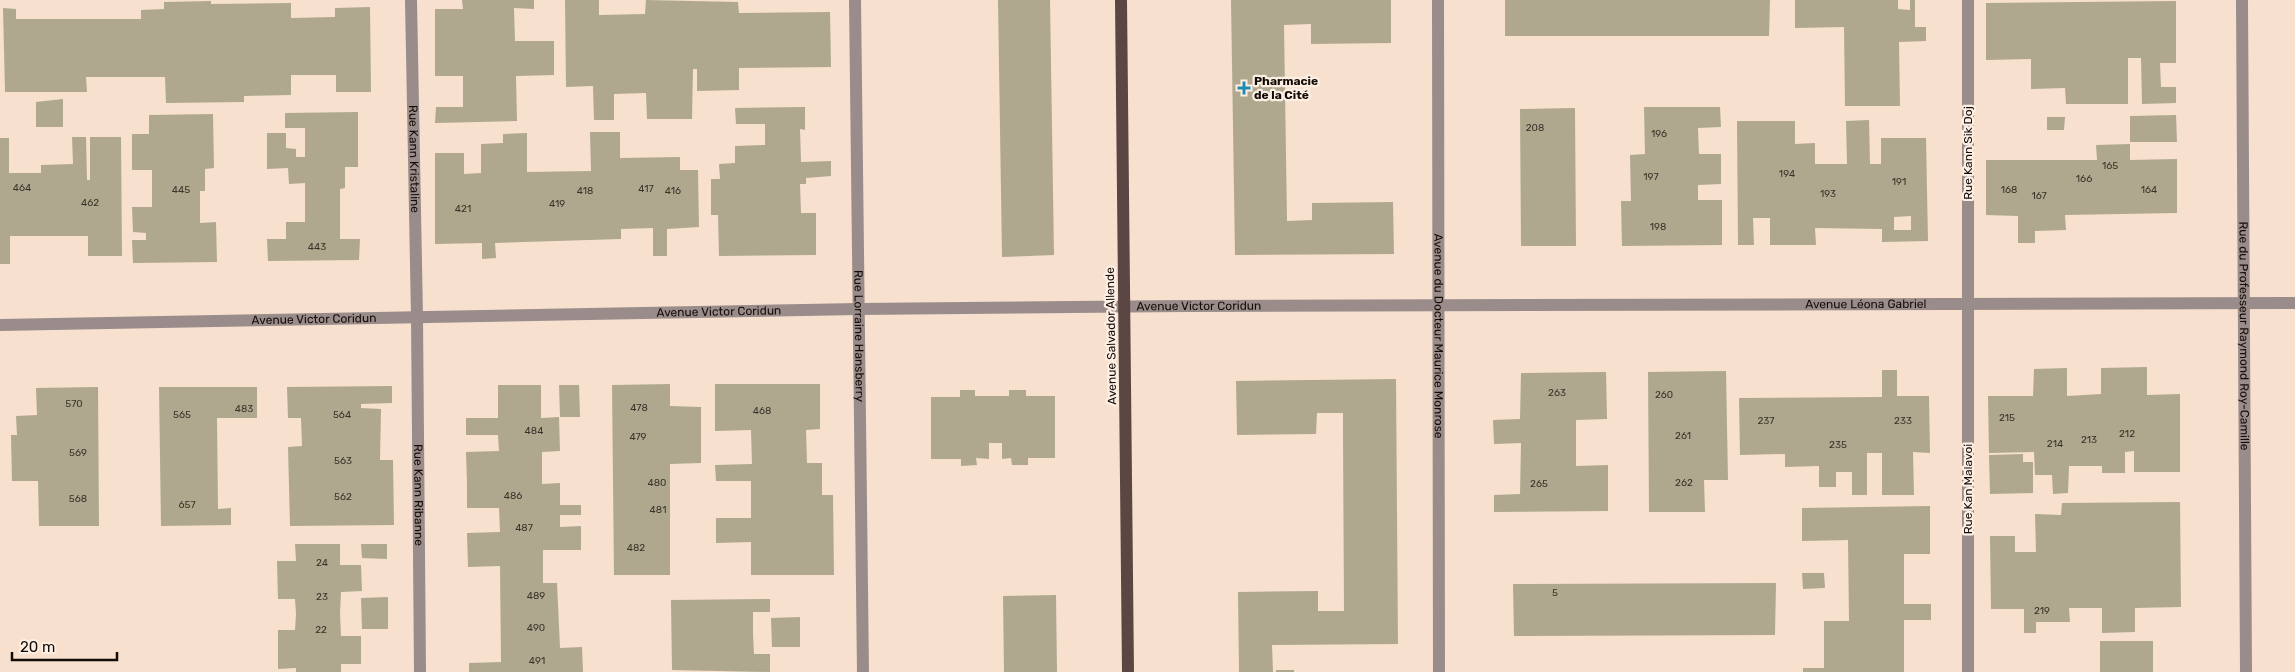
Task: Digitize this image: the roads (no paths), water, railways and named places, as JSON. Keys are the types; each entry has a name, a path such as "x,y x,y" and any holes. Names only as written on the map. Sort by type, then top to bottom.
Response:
{"main road":[{"name":"Avenue Salvador Allende","path":"1121,0 1128,672"}],"street":[{"name":"Rue Kann Kristaline","path":"411,0 417,317"},
{"name":"Rue Lorraine Hansberry","path":"855,0 863,672"},
{"name":"Avenue du Docteur Maurice Monrose","path":"1438,0 1437,305 1440,672"},
{"name":"Rue Kann Sik Doj","path":"1967,305 1968,0"},
{"name":"Rue du Professeur Raymond Roy-Camille","path":"2242,0 2246,672"},
{"name":"Avenue Léona Gabriel","path":"1437,305 2295,304"},
{"name":"Avenue Victor Coridun","path":"0,325 858,309 1437,305"},
{"name":"Rue Kan Malavoi","path":"1967,305 1968,672"},
{"name":"Rue Kann Ribanne","path":"417,317 420,672"}],"place":[{"name":"Pharmacie de la Cité","path":"1244,88"}]}
